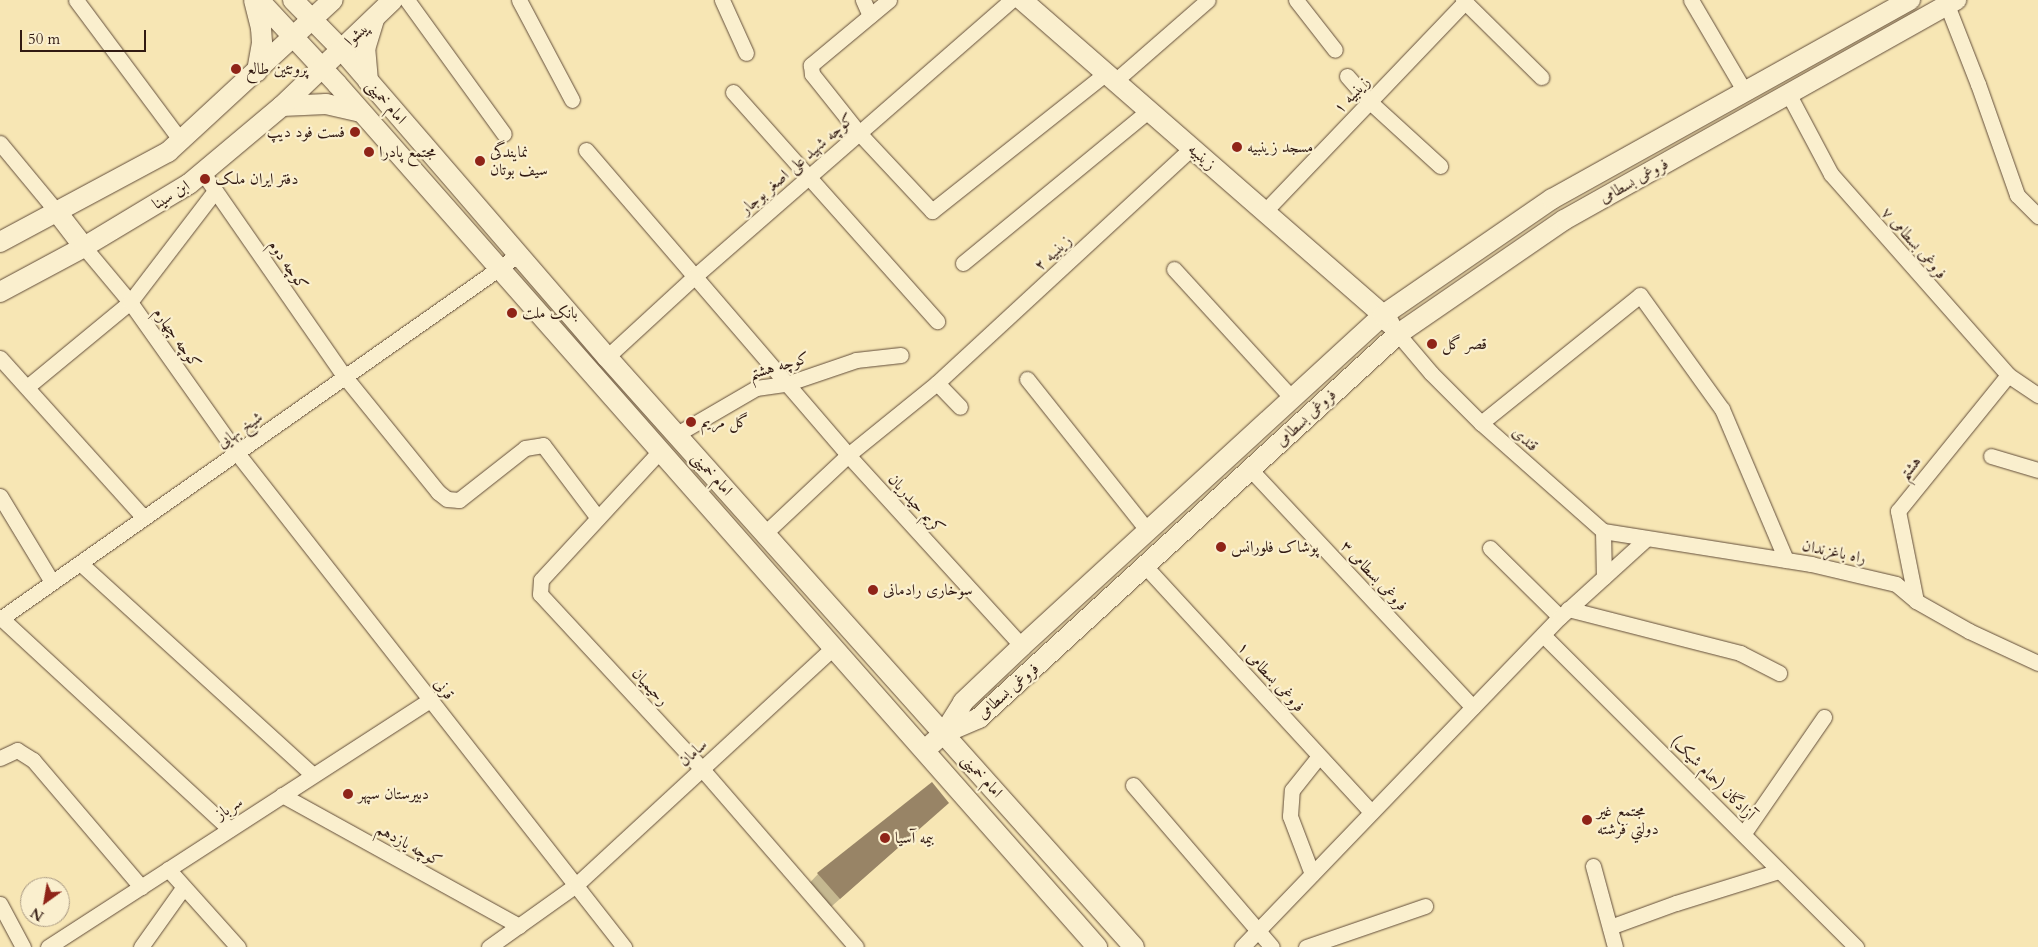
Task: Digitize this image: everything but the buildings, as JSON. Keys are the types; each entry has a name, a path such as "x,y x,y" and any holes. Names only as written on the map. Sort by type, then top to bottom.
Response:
{"main road":[{"path":"254,0 261,28 262,43 257,72"},
{"path":"258,0 295,38"},
{"name":"امام خمینی","path":"293,0 341,49 607,356 1134,947"},
{"path":"0,242 168,152 295,38 333,0"},
{"name":"پیشوا","path":"322,67 393,0"},
{"name":"زینبیه","path":"1022,0 1383,315 1398,334"},
{"name":"فروغی بسطامی","path":"944,734 964,702 1022,646 1291,397 1383,315 1552,199 1910,0"},
{"name":"فروغی بسطامی","path":"944,734 979,718 1398,334 1564,220 1789,95 1951,2"},
{"path":"368,81 365,49 375,17"},
{"name":"امام خمینی","path":"295,38 1097,947"},
{"name":"ابن سینا","path":"0,292 84,248 189,184 282,106 322,67"},
{"path":"282,106 326,104 361,112"},
{"path":"57,212 84,248"},
{"path":"925,750 944,734"}],"street":[{"path":"76,0 180,141"},
{"path":"407,0 504,134"},
{"path":"519,0 572,100"},
{"path":"722,0 746,53"},
{"path":"863,0 870,16"},
{"path":"889,0 810,65 812,74 859,133 932,211 1111,77 1208,0"},
{"name":"کوچه شهید علی اصغر بوجار","path":"607,356 694,277 1012,0"},
{"path":"1296,0 1335,50"},
{"path":"1691,0 1745,92"},
{"path":"1464,1 1541,76"},
{"name":"زینبیه ۱","path":"1264,212 1464,1"},
{"path":"1951,2 2017,195 2038,216"},
{"path":"1347,76 1370,102 1440,166"},
{"path":"732,92 937,321"},
{"name":"فروغی بسطامی ۷","path":"1789,95 1831,174 2008,376 2038,395"},
{"path":"963,263 1149,110"},
{"path":"0,143 57,212"},
{"name":"زینبیه ۲","path":"765,533 848,455 937,383 1192,148"},
{"path":"586,150 694,277"},
{"name":"کوچه دوم","path":"203,173 345,377 438,492 447,499 459,500 525,448 543,444 598,518"},
{"path":"27,387 130,302 215,191"},
{"name":"کوچه چهارم","path":"84,248 130,302 237,453"},
{"name":"شیخ بهایی","path":"0,618 518,255"},
{"path":"1174,268 1291,397"},
{"name":"کریم حیدریان","path":"694,277 848,455 1022,646"},
{"path":"1481,423 1640,295 1722,409 1786,560"},
{"name":"قندی","path":"1398,334 1431,373 1481,423 1603,531"},
{"name":"کوچه هشتم","path":"677,434 756,388 786,384 856,360 901,355"},
{"path":"0,358 144,518"},
{"name":"هشتم","path":"1916,601 1898,511 2008,376"},
{"path":"1027,378 1148,531"},
{"path":"937,383 960,407"},
{"name":"رحیمیان","path":"659,452 541,580 540,594 702,769 856,947"},
{"name":"قرنی","path":"237,453 624,947"},
{"path":"1991,456 2038,470"},
{"name":"فروغی بسطامی ۳","path":"1250,470 1473,707"},
{"path":"0,496 52,582"},
{"path":"1603,531 1604,577"},
{"name":"راه باغزندان","path":"1603,531 1786,560 1896,584 1916,601 1969,631 2038,663"},
{"path":"1242,947 1564,613 1646,539"},
{"path":"1490,548 1564,613 1740,653 1779,673"},
{"path":"80,563 313,775"},
{"name":"فروغی بسطامی ۱","path":"1145,566 1371,812"},
{"path":"0,618 230,829"},
{"name":"آزادگان (حمام شیک)","path":"1543,635 1744,833 1779,871 1856,947"},
{"name":"سامان","path":"489,947 576,885 834,647"},
{"name":"سرباز","path":"48,947 430,700"},
{"path":"1744,833 1824,717"},
{"path":"0,758 17,750 33,760 141,886"},
{"path":"1312,874 1290,816 1292,790 1319,756"},
{"path":"1133,785 1272,947"},
{"name":"کوچه یازدهم","path":"282,795 519,926"},
{"path":"1593,866 1615,947"},
{"path":"168,869 183,888 238,947"},
{"path":"1610,927 1779,871"},
{"path":"141,947 183,888"},
{"path":"0,904 23,947"},
{"path":"1306,947 1424,906"}],"place":[{"name":"پروتئین طالع","path":"236,69"},
{"name":"فست فود دیپ","path":"355,132"},
{"name":"مسجد زینبیه","path":"1237,147"},
{"name":"مجتمع پادرا","path":"369,152"},
{"name":"نمایندگی سیف بوتان","path":"480,161"},
{"name":"دفتر ایران ملک","path":"205,179"},
{"name":"بانک ملت","path":"512,313"},
{"name":"قصر گل","path":"1432,344"},
{"name":"گل مریم","path":"691,422"},
{"name":"پوشاک فلورانس","path":"1221,547"},
{"name":"سوخاری رادمانی","path":"873,590"},
{"name":"دبیرستان سپهر","path":"348,794"},
{"name":"مجتمع غير دولتي فرشته","path":"1587,820"},
{"name":"بیمه آسیا","path":"885,838"}]}
